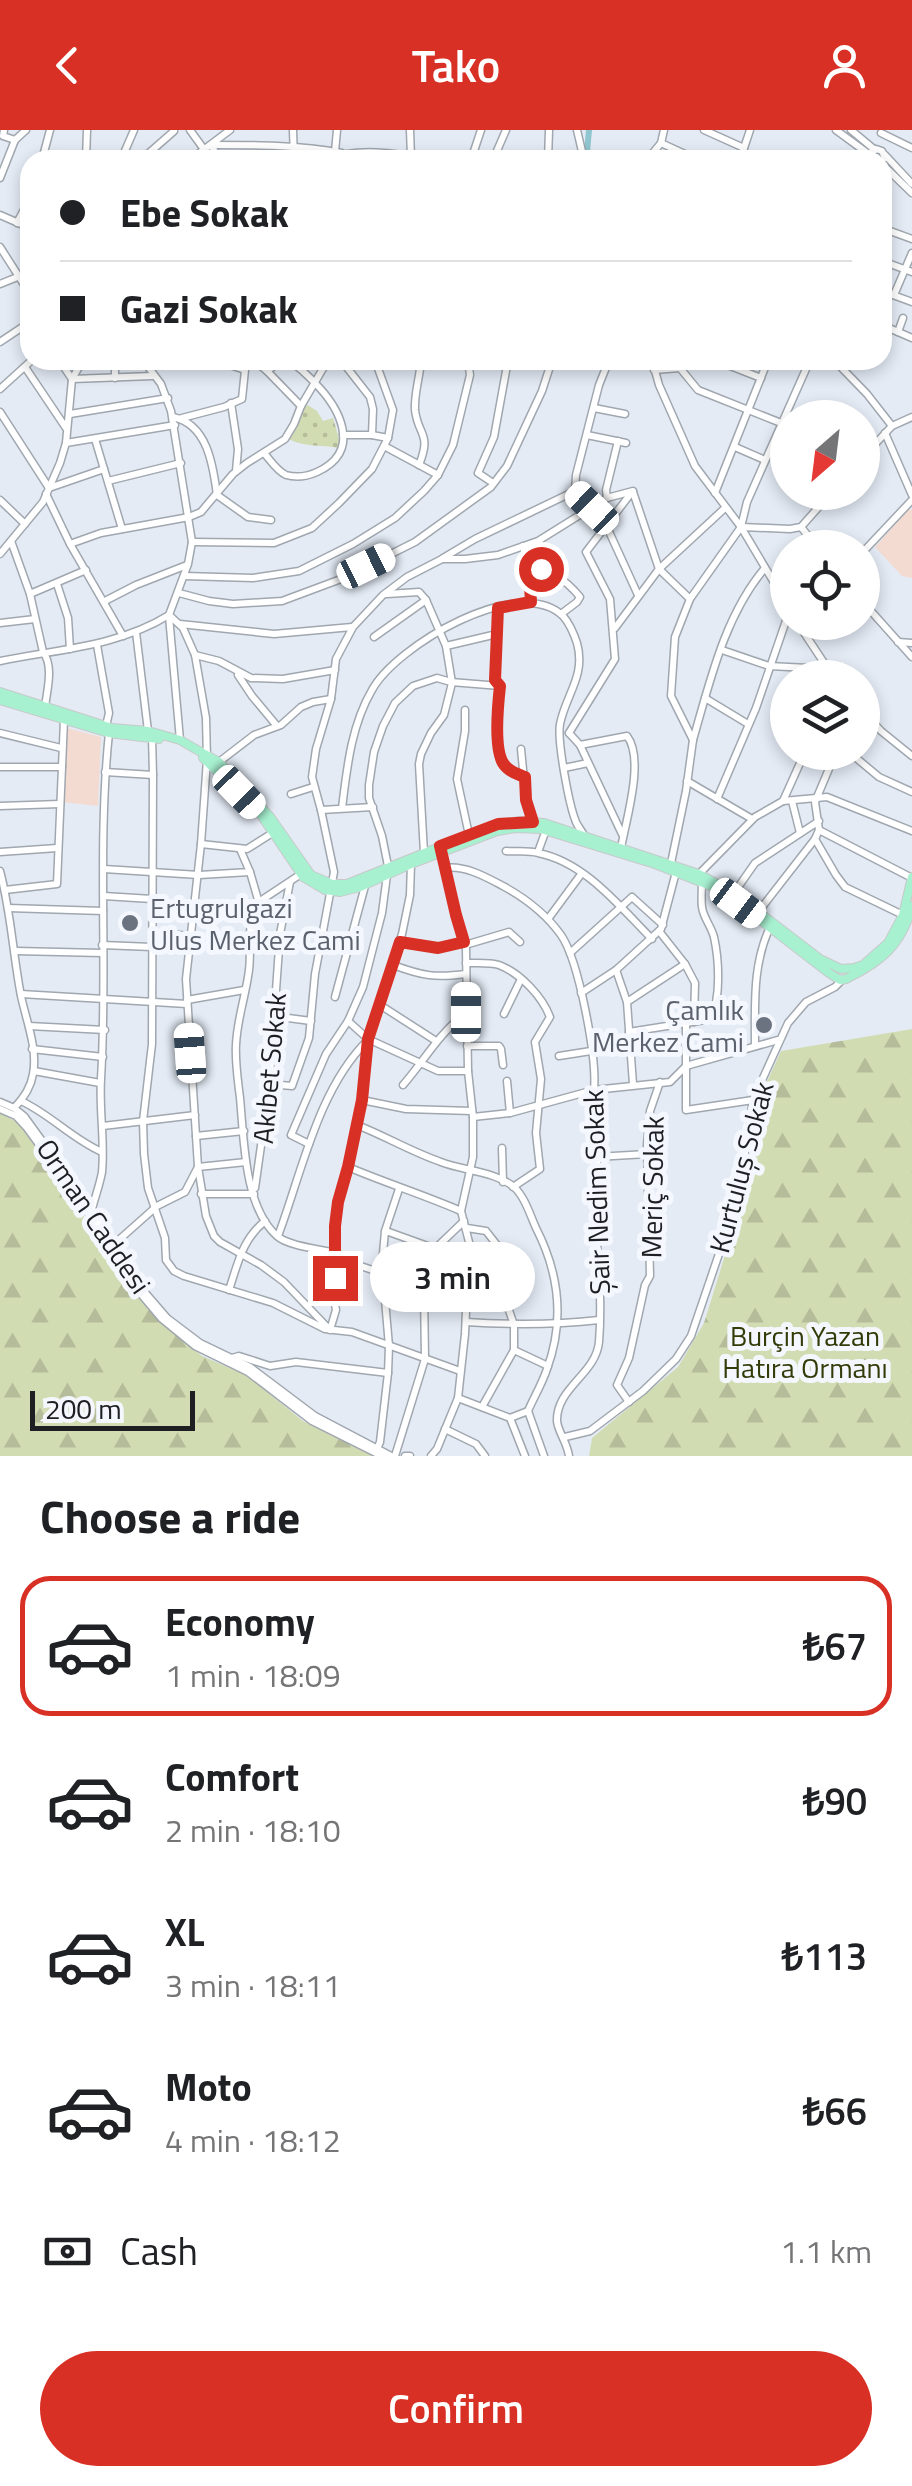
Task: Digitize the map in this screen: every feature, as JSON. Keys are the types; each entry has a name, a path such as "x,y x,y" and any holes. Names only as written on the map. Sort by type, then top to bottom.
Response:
{"main road":[{"path":"0,696 45,706 108,730"},
{"path":"0,696 64,720 180,740 207,758 258,812 301,874 314,885 348,891 424,853 501,830 529,828 672,868"},
{"path":"150,734 219,762 272,818 312,874 332,888 411,864 498,824 533,822 584,835 734,892 771,925"},
{"path":"842,975 872,958 888,943 903,916 912,877"},
{"path":"700,878 842,975"},
{"path":"842,975 873,966 900,937 912,906"}],"street":[{"path":"0,178 15,140 26,130"},
{"path":"128,150 134,130"},
{"path":"152,150 173,130"},
{"path":"190,130 210,150"},
{"path":"203,150 230,130"},
{"path":"293,130 294,147"},
{"path":"655,150 664,130"},
{"path":"704,130 744,148 750,130"},
{"path":"836,130 866,150"},
{"path":"851,130 871,150"},
{"path":"862,138 879,131 912,148"},
{"path":"2,132 15,140"},
{"path":"661,143 676,150"},
{"path":"207,147 316,150"},
{"path":"892,173 912,193"},
{"path":"0,215 18,224 20,220"},
{"path":"0,247 20,279"},
{"path":"912,253 908,271 894,295 912,302"},
{"path":"0,284 18,276"},
{"path":"898,332 903,318"},
{"path":"892,329 912,338"},
{"path":"0,389 22,370"},
{"path":"27,370 67,430"},
{"path":"66,370 72,379"},
{"path":"0,554 43,502 60,463 72,379 77,370"},
{"path":"115,370 115,378"},
{"path":"150,370 162,384 176,420 192,542 169,615 180,740"},
{"path":"66,442 176,420 242,399 245,370"},
{"path":"264,453 285,474 298,477 312,474 334,460 343,446 344,435 336,410 301,370"},
{"path":"70,544 201,512 236,472 285,440 322,370"},
{"path":"348,370 370,397 372,435"},
{"path":"192,542 274,542 312,528 372,469 387,442 393,410 379,370"},
{"path":"420,370 415,408 425,436 420,465"},
{"path":"184,576 254,578 299,571 395,518 438,475 453,444 469,370"},
{"path":"493,484 478,473 494,437 506,370"},
{"path":"178,593 232,604 282,601 341,579 415,542 472,502 507,466 549,370"},
{"path":"592,508 575,491 576,475 605,370"},
{"path":"654,370 695,466 741,528 770,576"},
{"path":"682,370 698,390 770,419"},
{"path":"741,370 761,378"},
{"path":"715,494 764,370"},
{"path":"792,400 805,370"},
{"path":"844,370 892,426"},
{"path":"268,371 300,406"},
{"path":"72,379 154,376"},
{"path":"70,414 168,398"},
{"path":"231,403 238,450 236,472"},
{"path":"594,408 625,414"},
{"path":"0,412 48,491 70,544 124,636"},
{"path":"880,438 892,426 912,417"},
{"path":"176,420 192,424 201,434 217,495 248,518 271,520"},
{"path":"880,533 912,497 885,432"},
{"path":"344,435 372,435 438,475"},
{"path":"587,435 622,442 606,490 607,498"},
{"path":"96,439 122,530"},
{"path":"735,447 765,460"},
{"path":"693,740 671,696 675,637 690,600 741,528 747,502 770,448"},
{"path":"108,481 181,463"},
{"path":"48,491 104,469"},
{"path":"269,1084 292,1086 309,1038 315,974 334,872 312,778 331,699 336,659 353,627 407,576 575,491"},
{"path":"442,559 498,555 538,540 607,498 633,491"},
{"path":"568,732 615,659 610,599 586,552 633,491"},
{"path":"633,491 660,569 690,600"},
{"path":"0,500 25,524"},
{"path":"613,630 660,569 725,508"},
{"path":"741,528 801,527 816,510"},
{"path":"606,526 639,596"},
{"path":"11,542 48,658 45,706"},
{"path":"523,546 531,602"},
{"path":"105,601 188,564"},
{"path":"580,992 616,970 661,928 693,740 705,698 750,585 765,568"},
{"path":"529,569 550,572 580,597 561,614"},
{"path":"30,594 86,570"},
{"path":"58,584 68,618 70,650"},
{"path":"384,595 418,592 426,600 446,646 452,682 447,708 431,733 419,764 424,853"},
{"path":"374,637 426,600"},
{"path":"342,808 352,742 364,704 389,667 438,630 498,608 531,602 561,614 574,633 581,658 563,712 559,745 576,824 584,835"},
{"path":"498,608 495,680 500,686 500,755 508,769 525,777"},
{"path":"169,615 186,634 195,655 206,718 199,874 186,978 201,1194 214,1236 284,1282 330,1330"},
{"path":"0,661 97,645 169,615"},
{"path":"0,622 35,618"},
{"path":"880,622 912,658"},
{"path":"179,624 274,634 353,627"},
{"path":"136,632 152,775 152,1044 143,1121 148,1188 165,1238 166,1260 174,1271 273,1303 330,1330 352,1332 460,1370"},
{"path":"446,646 497,634"},
{"path":"716,799 779,640"},
{"path":"897,641 912,644"},
{"path":"92,1210 102,1175 105,772 110,714 97,645"},
{"path":"721,650 769,666"},
{"path":"195,655 220,661 251,678 282,679 335,670"},
{"path":"236,672 277,726"},
{"path":"309,1144 291,1135 326,1054 364,987 382,913 388,870 369,785 383,726 394,703 419,683 438,678 500,686"},
{"path":"705,698 748,724"},
{"path":"219,762 301,707 331,699"},
{"path":"465,710 457,779 470,835"},
{"path":"5,890 57,884 64,720"},
{"path":"880,729 912,756"},
{"path":"559,731 568,732 580,744 623,836"},
{"path":"0,733 62,748"},
{"path":"580,744 627,736 632,744 632,791 621,848"},
{"path":"521,750 526,800 533,822"},
{"path":"564,768 588,763"},
{"path":"0,767 62,766"},
{"path":"799,770 787,801 800,834"},
{"path":"759,911 816,839 816,802 829,770"},
{"path":"870,770 912,792"},
{"path":"105,772 152,775"},
{"path":"687,781 752,820"},
{"path":"291,794 313,787"},
{"path":"629,1032 711,1018 717,985 713,934 702,911 700,878 752,820 787,801 828,797 912,831"},
{"path":"0,806 60,804"},
{"path":"321,810 373,807"},
{"path":"734,892 755,864 819,826"},
{"path":"819,826 912,877"},
{"path":"538,852 546,830"},
{"path":"201,844 240,849 254,846 274,832"},
{"path":"816,839 845,887 903,916"},
{"path":"0,852 57,848"},
{"path":"240,849 259,903 250,920 249,971 235,1048 246,1162 254,1194 265,1221 277,1237 382,1274"},
{"path":"431,1456 458,1398 469,1242 461,1211 472,1169 465,944 441,849"},
{"path":"506,851 538,852 571,865 652,939"},
{"path":"330,1330 336,1310 338,1202 362,1100 368,1039 400,942 410,895 411,864"},
{"name":"Şair Nedim Sokak","path":"446,868 454,866 496,882 519,894 548,920 570,953 580,992 594,1090 599,1342 593,1362 558,1409 557,1426 569,1456"},
{"path":"104,870 250,872"},
{"path":"0,871 34,1071 29,1087 15,1107"},
{"path":"548,920 582,873"},
{"path":"196,905 243,908 259,903 301,874"},
{"name":"Akıbet Sokak","path":"254,1194 264,1140 280,934 290,882"},
{"path":"335,996 365,884"},
{"path":"103,896 152,899"},
{"path":"570,953 632,898 661,928 695,983 686,1066 686,1110 753,1100"},
{"path":"8,908 103,911"},
{"path":"755,1046 759,954 771,925"},
{"path":"400,942 438,948 509,932 520,942"},
{"path":"153,933 191,936"},
{"path":"900,937 912,941"},
{"path":"16,951 152,948"},
{"path":"466,963 496,964 520,979 546,1007 550,1017 535,1042 541,1078 536,1148 540,1169 513,1187"},
{"path":"627,1002 685,964"},
{"path":"393,966 439,978 466,974"},
{"path":"616,970 627,1002 633,1084"},
{"name":"Kurtuluş Sokak","path":"564,1437 590,1432 629,1402 676,1359 697,1325 738,1198 753,1100 788,1023 806,1002 835,987 842,975"},
{"path":"504,1014 520,979"},
{"path":"21,994 152,1003 187,1002 244,990"},
{"path":"380,1005 436,1041"},
{"path":"403,1085 451,1023 466,1012"},
{"path":"274,1016 311,1020"},
{"path":"348,1021 368,1039 438,1071 468,1071"},
{"path":"29,1026 104,1030"},
{"path":"277,1237 309,1144 341,1074 368,1039"},
{"path":"362,1100 406,1109 510,1113 594,1090 670,1082 686,1066 780,1039"},
{"path":"467,1046 497,1045 503,1065"},
{"path":"32,1048 103,1057"},
{"path":"558,1056 591,1051"},
{"path":"34,1071 100,1083"},
{"path":"506,1081 510,1113"},
{"name":"Meriç Sokak","path":"629,1402 617,1384 629,1358 650,1276 647,1154 650,1111 660,1082"},
{"name":"Orman Caddesi","path":"0,1106 15,1107 43,1141 92,1210 135,1281 167,1318 190,1337 232,1360"},
{"path":"15,1107 38,1109 72,1136 102,1152"},
{"name":"Orman Caddesi","path":"15,1107 86,1209 119,1268 154,1311 195,1346 250,1367 315,1416 378,1452 393,1456"},
{"path":"103,1126 195,1116"},
{"path":"357,1125 446,1164 472,1169 503,1182 521,1197 552,1264 558,1297 548,1366 528,1411 544,1456"},
{"path":"196,1136 244,1131"},
{"path":"502,1148 503,1182"},
{"path":"596,1156 647,1154"},
{"path":"198,1166 246,1162"},
{"path":"112,1246 154,1208 185,1192 198,1166"},
{"path":"348,1167 461,1211"},
{"path":"378,1452 388,1373 382,1274 386,1231 399,1189"},
{"path":"201,1194 254,1194"},
{"path":"229,1290 252,1231 265,1221"},
{"path":"393,1456 425,1359 424,1296 431,1258 436,1248 465,1224"},
{"path":"465,1224 486,1231 498,1245 499,1281 514,1326 514,1350 482,1407"},
{"path":"386,1231 436,1248"},
{"path":"424,1296 466,1298"},
{"path":"466,1322 514,1326 599,1320"},
{"path":"514,1350 548,1366"},
{"path":"232,1360 240,1356 270,1366 296,1362 388,1373"},
{"path":"458,1398 510,1418 528,1411"},
{"path":"510,1418 525,1456"},
{"path":"446,1429 476,1444 484,1456"}],"shaded area":[{"path":"912,510 912,578 902,576 880,552 880,541"},
{"path":"67,728 101,737 98,806 62,802"}],"green space":[{"path":"306,404 323,421 333,418 338,448 304,444 286,437"},
{"name":"Burçin Yazan Hatıra Ormanı","path":"912,1029 912,1456 589,1456 592,1438 678,1367 704,1323 752,1168 755,1108 781,1051"},
{"path":"0,1113 17,1122 47,1161 79,1206 115,1269 155,1317 202,1356 246,1375 303,1421 374,1456 0,1456"}],"waterway":[{"path":"587,150 589,130"}],"place":[{"name":"Ertugrulgazi Ulus Merkez Cami","path":"130,923"},
{"name":"Çamlık Merkez Cami","path":"764,1025"}],"route":[{"path":"335,1278 338,1202 362,1100 368,1039 400,942 438,948 464,942 440,846 498,824 533,822 526,800 525,777 508,769 500,755 500,686 495,680 498,608 531,602 529,569 541,569"}]}
